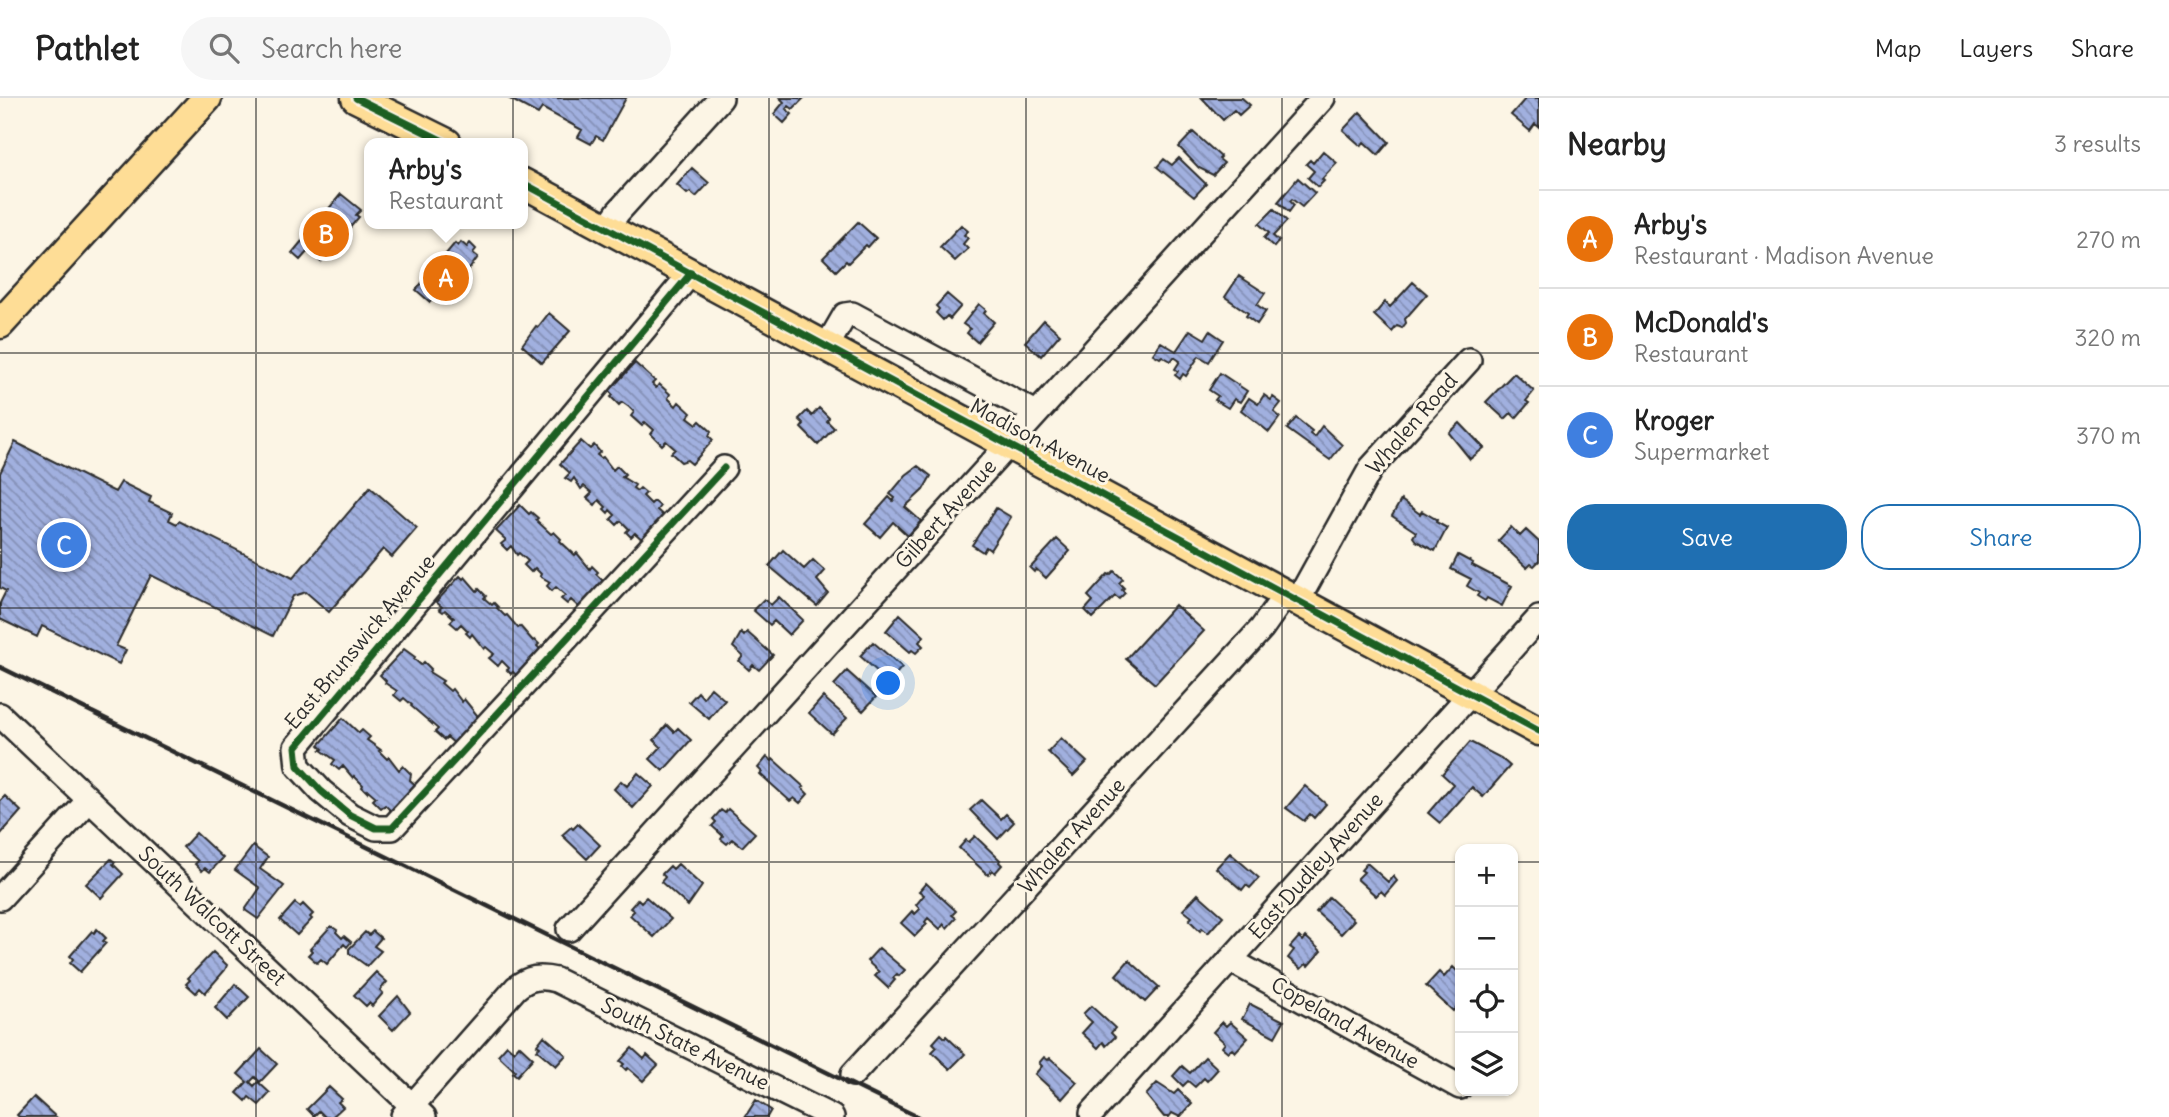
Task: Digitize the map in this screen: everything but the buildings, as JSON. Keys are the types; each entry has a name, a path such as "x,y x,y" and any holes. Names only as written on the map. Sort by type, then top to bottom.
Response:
{"main road":[{"path":"0,324 207,98"},
{"path":"356,98 376,104 438,138"},
{"name":"Madison Avenue","path":"528,186 1539,731"}],"street":[{"path":"607,228 618,212 722,98"},
{"name":"Gilbert Avenue","path":"569,929 1322,98"},
{"name":"East Brunswick Avenue","path":"691,273 296,747 298,766 321,791 350,815 376,828 392,828 724,468"},
{"name":"Madison Avenue","path":"827,346 845,315 852,314 1037,413"},
{"name":"Whalen Road","path":"1292,597 1371,468 1469,360"},
{"name":"Whalen Avenue","path":"853,1074 1292,597"},
{"name":"East Dudley Avenue","path":"1092,1113 1539,618"},
{"name":"South Walcott Street","path":"0,715 413,1113"},
{"path":"0,898 89,800"},
{"name":"Copeland Avenue","path":"1230,960 1455,1085"},
{"name":"South State Avenue","path":"413,1113 516,988 522,982 537,977 556,980 832,1117"}],"railway":[{"path":"0,667 918,1117"}],"cycle path":[{"path":"356,98 437,138"},
{"path":"528,186 1539,731"},
{"path":"691,273 296,747 298,766 321,791 350,815 376,828 392,828 724,468"}],"place":[{"name":"McDonald's","path":"326,234"},
{"name":"Arby's","path":"446,278"},
{"name":"Kroger","path":"64,545"}]}
